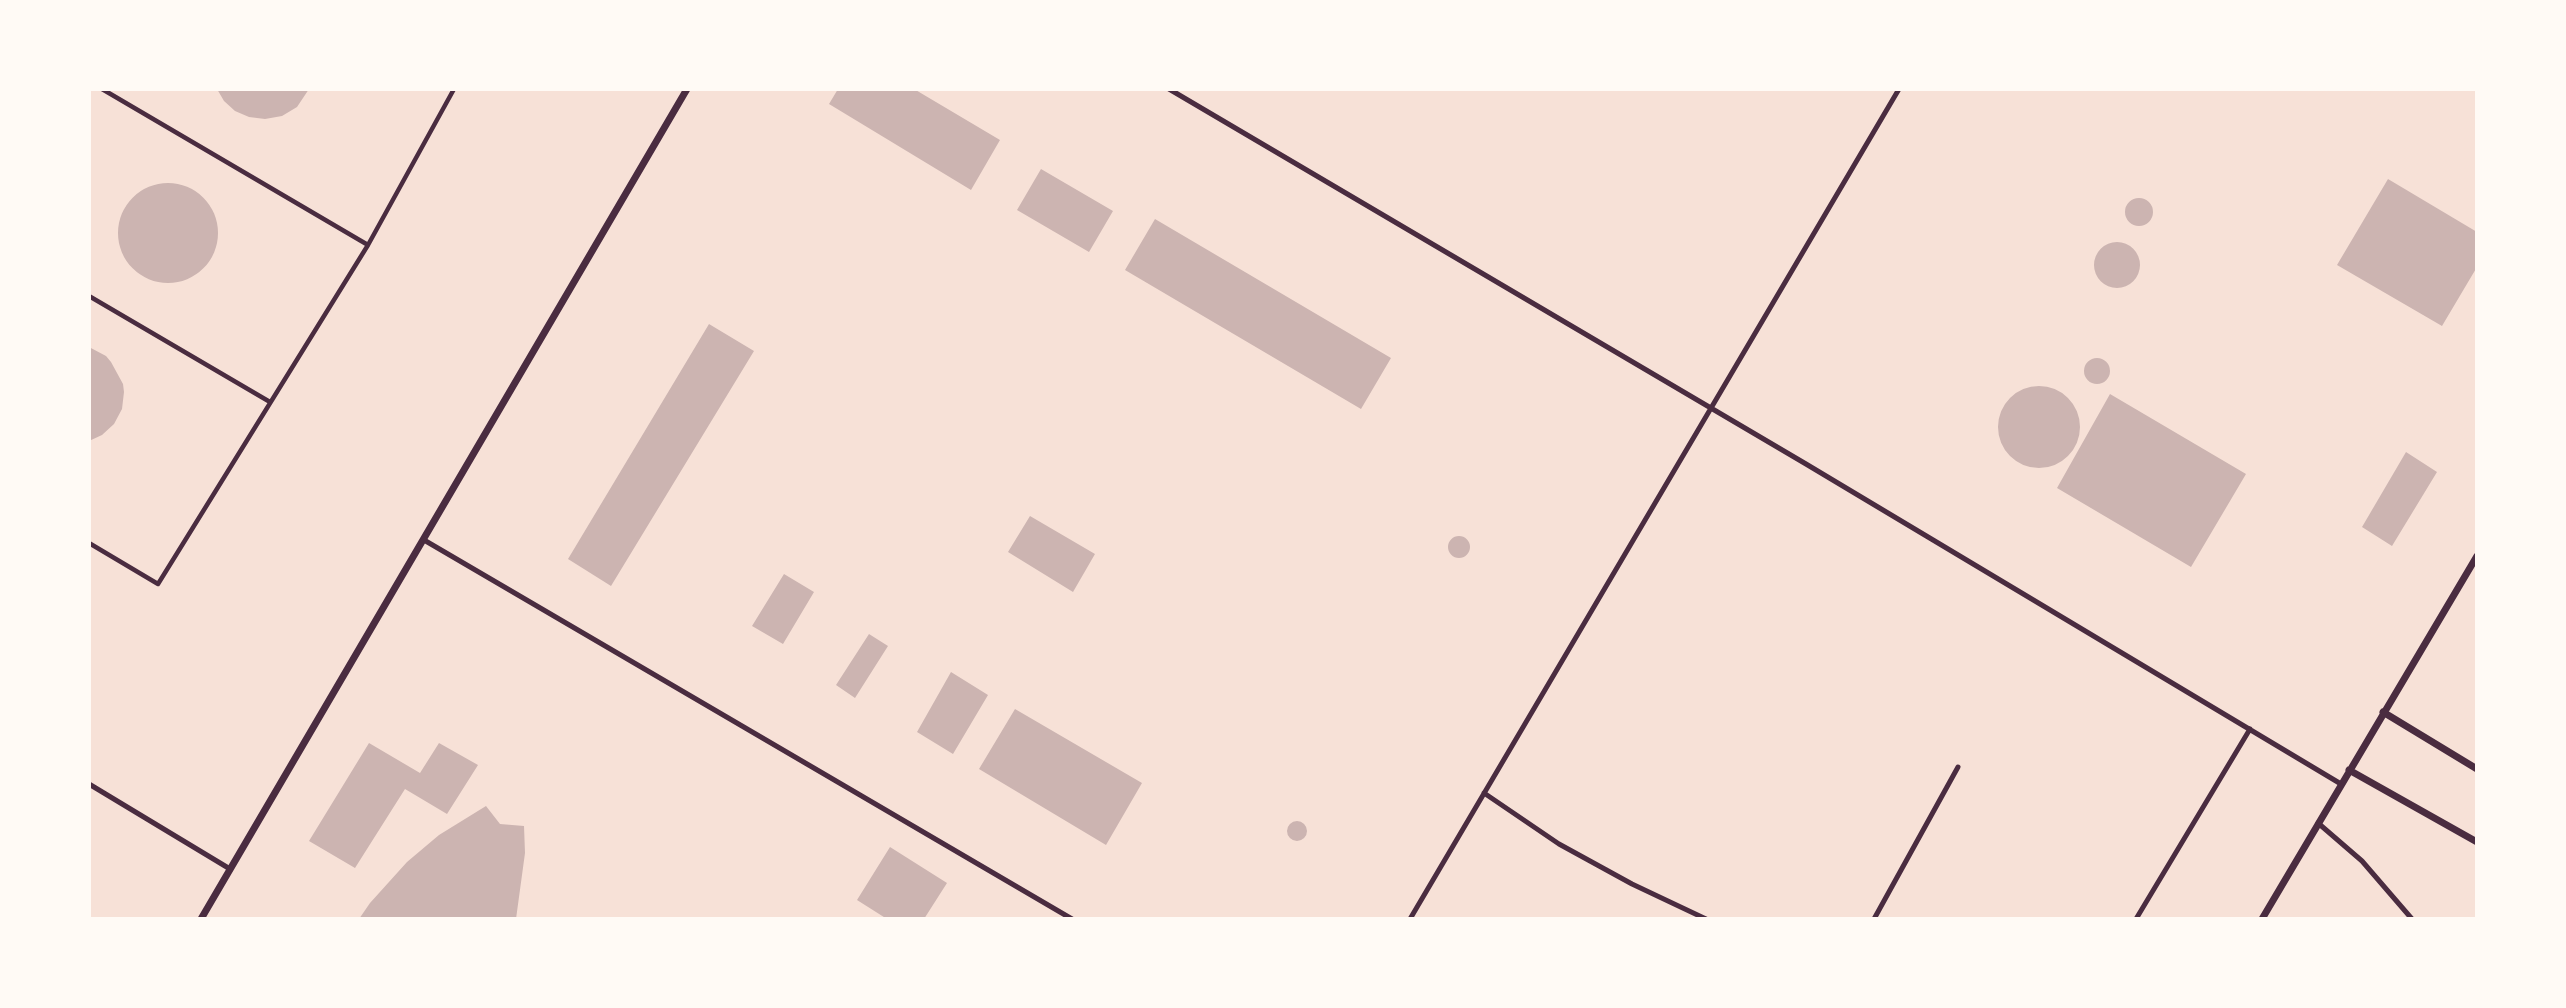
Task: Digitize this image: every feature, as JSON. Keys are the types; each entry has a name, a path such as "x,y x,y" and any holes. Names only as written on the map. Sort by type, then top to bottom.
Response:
{"street":[{"path":"201,919 687,89"},
{"path":"2262,919 2477,556"},
{"path":"2383,712 2477,769"},
{"path":"2349,770 2477,842"}],"lane":[{"path":"1169,89 2341,785"},
{"path":"1410,919 1899,89"},
{"path":"424,540 1072,919"},
{"path":"2136,919 2250,729"},
{"path":"1874,919 1958,767"},
{"path":"89,784 230,869"},
{"path":"1484,793 1559,844 1632,884 1706,919"},
{"path":"2318,823 2362,861 2412,919"}],"path":[{"path":"102,89 368,245"},
{"path":"89,543 158,584 368,245 454,89"},
{"path":"89,296 270,402"}],"building":[{"path":"217,89 309,89 297,107 282,116 265,119 249,117 235,111 224,101"},
{"path":"838,89 914,89 1000,140 971,190 829,104"},
{"path":"1041,169 1113,211 1089,252 1017,210"},
{"path":"2388,179 2477,232 2477,267 2442,326 2337,265"},
{"path":"168,183 187,186 204,197 215,214 218,233 215,252 204,269 187,280 168,283 149,280 132,269 121,252 118,233 121,214 132,197 149,186"},
{"path":"2139,198 2149,202 2153,212 2149,222 2139,226 2129,222 2125,212 2129,202"},
{"path":"1155,219 1391,358 1361,409 1125,270"},
{"path":"2117,242 2133,249 2140,265 2133,281 2117,288 2101,281 2094,265 2101,249"},
{"path":"709,324 754,351 611,586 568,559"},
{"path":"89,347 106,356 111,362 123,384 124,392 122,409 114,424 102,435 89,441"},
{"path":"2097,358 2106,362 2110,371 2106,380 2097,384 2088,380 2084,371 2088,362"},
{"path":"2031,386 2047,386 2062,393 2073,404 2080,419 2077,443 2068,456 2047,468 2031,468 2016,461 2005,450 1998,435 1998,419 2005,404 2016,393"},
{"path":"2110,394 2246,474 2191,567 2057,488"},
{"path":"2406,452 2437,472 2392,546 2362,527"},
{"path":"1030,516 1095,554 1073,592 1008,552"},
{"path":"1459,536 1467,539 1470,547 1467,555 1459,558 1451,555 1448,547 1451,539"},
{"path":"784,574 814,592 783,644 752,626"},
{"path":"869,634 888,646 855,698 836,685"},
{"path":"951,672 988,695 953,754 917,732"},
{"path":"1015,709 1142,783 1106,845 979,769"},
{"path":"369,743 420,773 439,743 478,765 447,814 405,789 355,868 309,841"},
{"path":"486,806 500,824 524,826 525,853 516,919 359,919 407,862 439,835"},
{"path":"1293,821 1301,821 1307,831 1301,841 1293,841 1287,835 1287,827"},
{"path":"890,847 947,883 924,919 887,919 857,900"}]}
